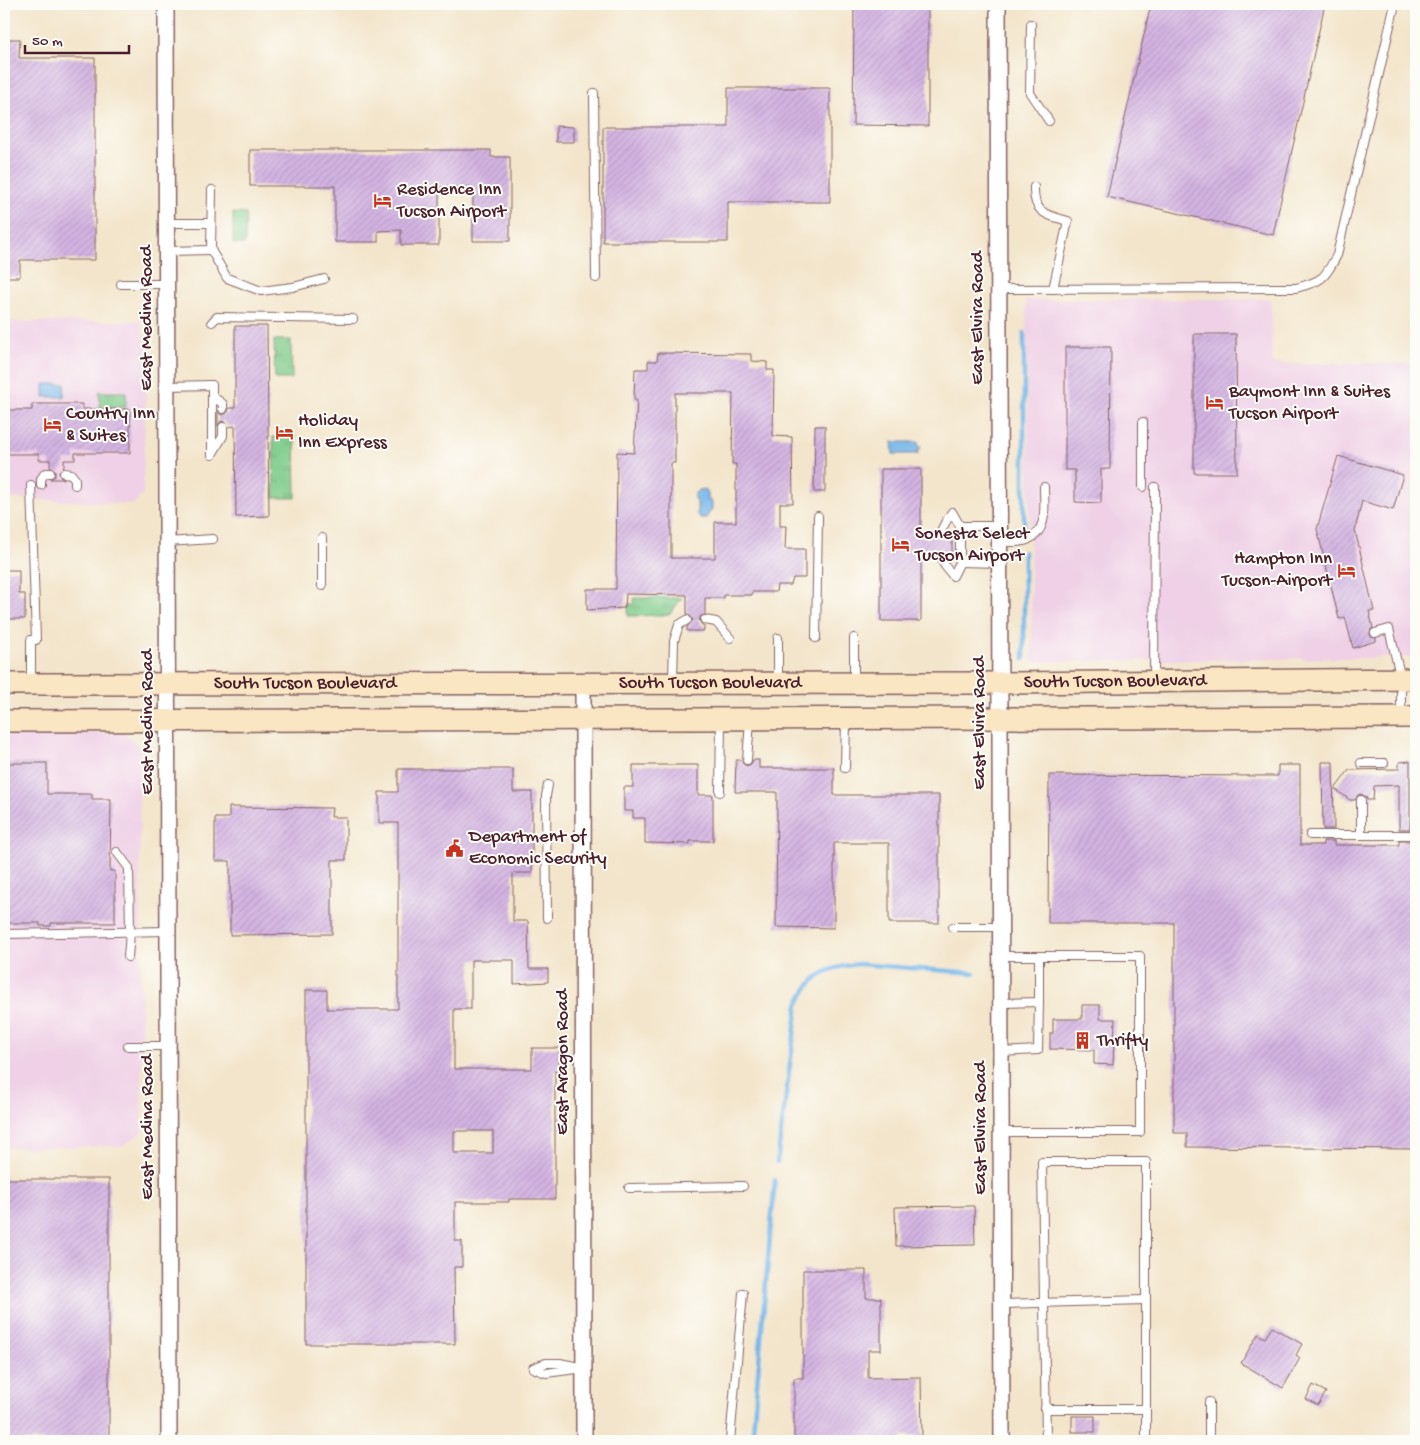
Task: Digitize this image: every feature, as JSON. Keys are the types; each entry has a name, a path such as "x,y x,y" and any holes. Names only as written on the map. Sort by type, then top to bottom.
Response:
{"main road":[{"name":"South Tucson Boulevard","path":"4,684 999,683 1408,679"},
{"name":"South Tucson Boulevard","path":"4,721 1408,717"}],"street":[{"name":"East Medina Road","path":"166,4 169,1441"},
{"name":"East Elvira Road","path":"998,4 1002,1441"},
{"name":"East Aragon Road","path":"583,683 584,1441"}],"lane":[{"path":"998,289 1296,288 1315,283 1322,278 1326,275 1336,255 1395,4"},
{"path":"1030,24 1030,92 1049,121"},
{"path":"594,93 596,278"},
{"path":"1034,187 1035,202 1039,209 1048,215 1068,221 1052,289"},
{"path":"212,190 211,250 227,278 261,291 293,287 324,279"},
{"path":"166,223 211,223"},
{"path":"166,250 211,250"},
{"path":"121,284 167,284"},
{"path":"212,322 217,317 353,319"},
{"path":"167,386 212,385 212,455 223,436 223,427"},
{"path":"212,396 223,404 223,408"},
{"path":"1143,422 1143,487"},
{"path":"41,485 41,479 45,473 50,473"},
{"path":"64,473 71,474 75,479 75,485"},
{"path":"31,485 34,640 31,684"},
{"path":"999,542 1026,540 1038,533 1044,521 1044,487"},
{"path":"1154,681 1155,487"},
{"path":"940,533 952,512 960,526 960,562 954,576 944,566 940,557"},
{"path":"816,638 818,516"},
{"path":"960,526 999,526"},
{"path":"322,538 322,586"},
{"path":"167,542 213,539"},
{"path":"960,562 999,563"},
{"path":"673,683 674,642 679,625 687,620"},
{"path":"704,620 716,622 730,638"},
{"path":"1375,634 1389,629 1408,679 1408,717"},
{"path":"778,638 778,683"},
{"path":"854,638 854,683"},
{"path":"720,792 721,719"},
{"path":"747,760 751,719"},
{"path":"845,768 846,719"},
{"path":"1361,763 1384,763"},
{"path":"547,918 546,796 548,785"},
{"path":"1361,800 1361,835"},
{"path":"1310,835 1416,835"},
{"path":"116,852 129,868 130,933 128,957"},
{"path":"954,927 1000,927"},
{"path":"4,934 168,931"},
{"path":"1001,956 1140,956 1140,1132 1001,1132"},
{"path":"1001,1052 1038,1050 1039,956"},
{"path":"1001,1003 1039,1002"},
{"path":"128,1046 168,1046"},
{"path":"1046,1441 1042,1162 1146,1162 1146,1441"},
{"path":"629,1188 743,1186"},
{"path":"730,1441 743,1293"},
{"path":"1002,1304 1145,1300"},
{"path":"546,1363 560,1363 584,1368 546,1373 533,1368 546,1363"},
{"path":"1209,1402 1209,1441"},
{"path":"1045,1409 1146,1409"}],"shaded area":[{"path":"1415,265 1416,265 1416,363"},
{"path":"1271,299 1272,364 1416,363 1416,657 1032,662 1026,300"},
{"path":"140,321 147,348 143,493 134,504 4,498 4,322"},
{"path":"125,733 139,747 142,1132 123,1146 4,1148 4,734"}],"green space":[{"path":"233,213 246,214 245,244 233,244"},
{"path":"274,340 291,340 292,379 275,379"},
{"path":"99,392 126,392 126,407 100,407"},
{"path":"295,436 296,498 274,498 273,437"},
{"path":"634,598 682,598 669,615 628,616 628,604 634,604"}],"water":[{"path":"44,384 65,384 64,397 44,397"},
{"path":"892,442 918,442 920,450 918,450 918,454 893,454"},
{"path":"705,489 708,493 708,499 712,502 712,509 706,518 700,518 697,515 697,501 694,499 694,494 699,490"}],"building":[{"path":"854,4 928,4 928,126 853,125"},
{"path":"1151,4 1325,4 1273,235 1107,197"},
{"path":"4,39 20,39 19,58 95,58 95,260 20,260 20,277 4,277"},
{"path":"728,88 830,88 830,202 728,202 728,242 603,242 603,127 728,127"},
{"path":"556,126 574,127 574,142 556,142"},
{"path":"250,150 491,150 491,157 510,157 510,241 473,241 473,187 439,187 439,245 401,245 401,230 378,231 378,242 335,242 335,186 250,186"},
{"path":"235,326 267,326 269,516 236,517 235,426 229,427 223,421 218,426 218,410 223,415 228,412 229,408 235,408"},
{"name":"Baymont Inn & Suites Tucson Airport","path":"1194,334 1236,334 1237,473 1194,473"},
{"path":"1065,347 1111,347 1110,469 1101,469 1101,503 1075,502 1075,470 1065,470"},
{"path":"658,353 751,354 751,361 767,362 767,370 774,370 773,436 792,437 793,503 780,503 780,526 786,526 785,549 805,549 805,578 793,578 791,585 777,585 776,592 752,592 752,595 724,595 724,598 705,598 705,615 699,619 704,626 704,631 687,631 687,627 693,620 687,614 687,595 626,594 625,608 587,610 587,589 616,589 617,452 634,453 637,400 634,400 635,369 648,369 648,361 657,361","holes":["675,393 733,393 732,464 736,464 736,522 715,522 715,558 671,558 671,463 675,463"]},
{"path":"32,404 82,404 82,409 130,409 130,453 75,453 75,460 64,460 64,467 59,472 60,477 64,479 50,479 55,476 55,471 50,467 50,460 39,460 39,454 4,454 4,410 32,410"},
{"path":"815,426 825,426 825,492 814,492"},
{"name":"Hampton Inn Tucson-Airport","path":"1338,456 1403,475 1393,510 1362,501 1355,530 1374,611 1369,611 1373,628 1370,634 1371,637 1376,638 1376,641 1353,648 1345,617 1339,619 1317,529"},
{"name":"Sonesta Select Tucson Airport","path":"881,469 921,469 921,533 934,533 940,539 946,533 952,533 952,557 946,557 940,551 934,557 921,557 921,621 881,621"},
{"path":"4,570 19,570 19,594 25,594 25,619 4,619"},
{"path":"736,760 741,760 747,766 753,760 759,760 759,768 834,768 834,795 939,795 939,923 889,923 889,843 834,843 834,928 776,927 777,792 735,792"},
{"path":"1410,761 1410,829 1399,829 1399,785 1374,786 1373,800 1367,800 1361,794 1355,800 1350,800 1335,789 1349,770 1399,769 1399,762"},
{"path":"1322,762 1333,762 1334,829 1323,829"},
{"path":"4,763 47,763 47,794 92,794 92,799 111,799 110,871 115,871 115,923 51,923 51,926 40,926 40,923 4,923"},
{"path":"633,765 698,765 698,795 713,795 713,841 690,841 690,844 645,843 645,818 633,818 633,811 624,811 624,787 633,787"},
{"path":"1278,765 1300,765 1300,845 1323,845 1323,841 1334,841 1334,845 1399,845 1399,841 1410,841 1410,845 1416,845 1416,1149 1187,1147 1187,1133 1174,1133 1174,923 1048,923 1049,775 1278,776"},
{"path":"398,769 513,769 513,792 532,792 532,873 513,873 513,921 528,921 529,969 548,969 548,982 514,984 514,960 471,960 471,1009 454,1009 454,1069 532,1069 532,1048 559,1048 559,1071 555,1071 555,1199 509,1199 509,1202 455,1202 455,1241 462,1241 462,1267 454,1267 455,1344 306,1344 306,990 327,990 327,1009 398,1009 398,823 379,823 379,792 398,792","holes":["454,1131 493,1131 493,1153 454,1153"]},
{"path":"229,807 332,808 331,817 346,817 346,860 332,860 332,934 230,935 230,861 215,861 215,818 229,818"},
{"name":"Thrifty","path":"1082,1005 1100,1005 1100,1019 1115,1019 1113,1065 1094,1064 1094,1050 1050,1049 1050,1033 1053,1033 1053,1019 1082,1019"},
{"path":"4,1179 109,1179 109,1441 4,1441"},
{"path":"974,1206 975,1245 896,1246 895,1207"},
{"path":"803,1270 866,1270 866,1298 881,1298 881,1350 868,1350 868,1378 921,1377 922,1436 902,1436 902,1441 794,1441 794,1378 803,1378"},
{"path":"1272,1327 1302,1344 1296,1355 1300,1358 1283,1388 1241,1363 1258,1334 1265,1338"},
{"path":"1313,1385 1326,1392 1318,1405 1306,1399"},
{"path":"1072,1416 1095,1416 1095,1432 1072,1432"}],"waterway":[{"path":"1024,333 1024,529"},
{"path":"1024,552 1024,659"},
{"path":"777,1162 798,1005 814,979 828,971 858,964 974,973"},
{"path":"752,1441 775,1180"}],"place":[{"name":"Residence Inn Tucson Airport","path":"383,201"},
{"name":"Baymont Inn & Suites Tucson Airport","path":"1215,403"},
{"name":"Country Inn & Suites","path":"52,425"},
{"name":"Holiday Inn Express","path":"284,432"},
{"name":"Sonesta Select Tucson Airport","path":"901,545"},
{"name":"Hampton Inn Tucson-Airport","path":"1346,570"},
{"name":"Department of Economic Security","path":"455,848"},
{"name":"Thrifty","path":"1083,1041"}]}
